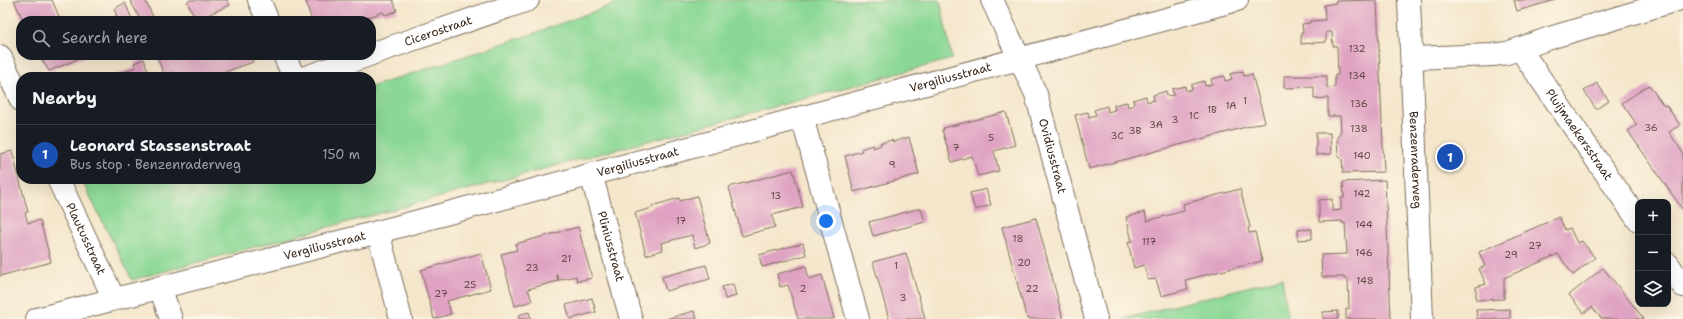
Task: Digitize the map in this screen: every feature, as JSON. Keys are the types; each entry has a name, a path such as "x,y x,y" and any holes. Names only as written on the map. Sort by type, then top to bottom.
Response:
{"street":[{"path":"259,0 266,16"},
{"name":"Cicerostraat","path":"376,53 528,0"},
{"name":"Ovidiusstraat","path":"992,0 1036,94 1096,319"},
{"name":"Vergiliusstraat","path":"37,319 114,298 378,232 1237,0"},
{"name":"Benzenraderweg","path":"1409,0 1422,319"},
{"path":"1412,58 1493,55 1520,49 1553,37 1677,0"},
{"name":"Pluijmaekersstraat","path":"1520,49 1635,216"},
{"path":"286,60 292,72"},
{"name":"Cicerostraat","path":"321,72 355,60"},
{"path":"1,61 16,90"},
{"path":"802,117 858,319"},
{"name":"Pliniusstraat","path":"591,174 631,319"},
{"name":"Plautusstraat","path":"60,184 114,298"},
{"path":"378,232 401,319"},
{"path":"1671,268 1683,286"},
{"path":"160,287 171,319"}],"green space":[{"path":"625,0 940,0 952,59 132,280 84,184 376,184 376,85 532,34"},
{"path":"1282,278 1288,319 1123,319"}],"building":[{"path":"14,0 52,0 59,16 21,16"},
{"path":"130,0 145,0 153,16 138,16"},
{"path":"190,0 227,0 230,5 205,16 194,16 187,2"},
{"path":"312,0 393,0 397,11 385,15 383,12 372,16 310,16 306,2"},
{"path":"1377,0 1384,172 1343,173 1342,159 1338,157 1337,138 1341,131 1340,116 1328,116 1328,98 1314,99 1314,87 1284,88 1284,76 1327,76 1327,88 1335,87 1335,75 1338,75 1337,46 1333,46 1332,32 1326,32 1326,42 1301,44 1301,33 1303,33 1302,24 1310,23 1310,21 1325,20 1324,5 1336,3 1336,1"},
{"path":"1514,0 1555,0 1517,11"},
{"path":"125,3 131,16 117,16 114,9"},
{"path":"42,60 76,60 49,71"},
{"path":"144,60 148,72 123,72 136,67 134,63"},
{"path":"158,60 252,60 253,62 225,72 163,72"},
{"path":"1243,71 1244,76 1252,74 1265,122 1089,169 1075,115 1088,112 1089,117 1096,115 1094,110 1107,106 1108,112 1115,110 1114,105 1127,102 1128,107 1134,105 1133,100 1146,96 1147,102 1154,100 1153,95 1166,91 1167,96 1174,95 1172,89 1185,86 1186,91 1192,89 1191,85 1204,81 1205,86 1212,84 1211,79 1224,76 1225,81 1232,79 1230,74"},
{"path":"1597,83 1609,101 1596,109 1584,91"},
{"path":"1649,85 1680,125 1669,132 1683,153 1683,210 1628,131 1637,125 1622,103"},
{"path":"1006,112 1015,145 994,151 999,171 978,176 972,156 952,162 942,130 944,130 943,128"},
{"path":"1316,133 1330,133 1331,154 1316,155"},
{"path":"909,137 919,174 854,192 845,156 862,151 861,149 872,145 873,148 881,145 880,143 892,140 893,142"},
{"path":"12,151 16,166 16,184 21,184 28,212 25,213 28,223 40,220 51,262 0,276 1,230 0,154"},
{"path":"793,170 803,207 772,215 775,227 742,236 729,187"},
{"path":"1385,180 1391,319 1346,319 1346,309 1349,309 1348,279 1344,279 1344,277 1322,277 1321,255 1347,254 1345,223 1342,223 1342,221 1319,222 1319,200 1332,199 1332,211 1341,210 1341,198 1344,198 1343,182"},
{"path":"986,189 991,205 975,210 970,193"},
{"path":"1240,189 1250,227 1248,228 1249,233 1255,232 1262,261 1185,280 1188,289 1161,296 1156,279 1148,280 1144,265 1134,268 1128,242 1132,241 1126,217 1145,212 1147,221 1184,211 1183,204"},
{"path":"697,196 710,243 695,248 692,235 661,243 663,250 646,255 635,213 679,198 680,201"},
{"path":"921,208 925,222 873,236 869,222"},
{"path":"1559,217 1565,230 1570,228 1577,243 1582,241 1595,258 1573,275 1558,254 1504,278 1504,299 1476,300 1476,287 1486,284 1479,269 1485,266 1479,252"},
{"path":"1036,218 1063,319 1027,319 1002,227"},
{"path":"578,227 592,278 577,281 576,276 559,280 556,273 558,281 528,289 532,301 515,306 501,254 517,250 515,244"},
{"path":"1312,229 1312,239 1298,240 1298,230"},
{"path":"803,243 806,255 762,267 759,255"},
{"path":"481,253 491,289 447,301 451,314 434,319 421,270"},
{"path":"906,253 925,319 889,319 873,262"},
{"path":"706,265 710,279 666,291 662,277"},
{"path":"806,266 809,279 822,275 834,319 798,319 788,285 780,287 777,274"},
{"path":"1603,268 1644,319 1602,319 1592,307 1584,313 1569,295"},
{"path":"733,284 736,296 725,299 722,287"},
{"path":"592,298 596,312 570,319 566,305"},
{"path":"1510,309 1510,319 1477,319 1476,310"},
{"path":"694,311 697,319 666,319"},
{"path":"1338,311 1338,319 1323,319 1323,312"},
{"path":"529,312 531,319 519,319 518,315"}],"place":[{"name":"Leonard Stassenstraat","path":"1450,157"}]}
